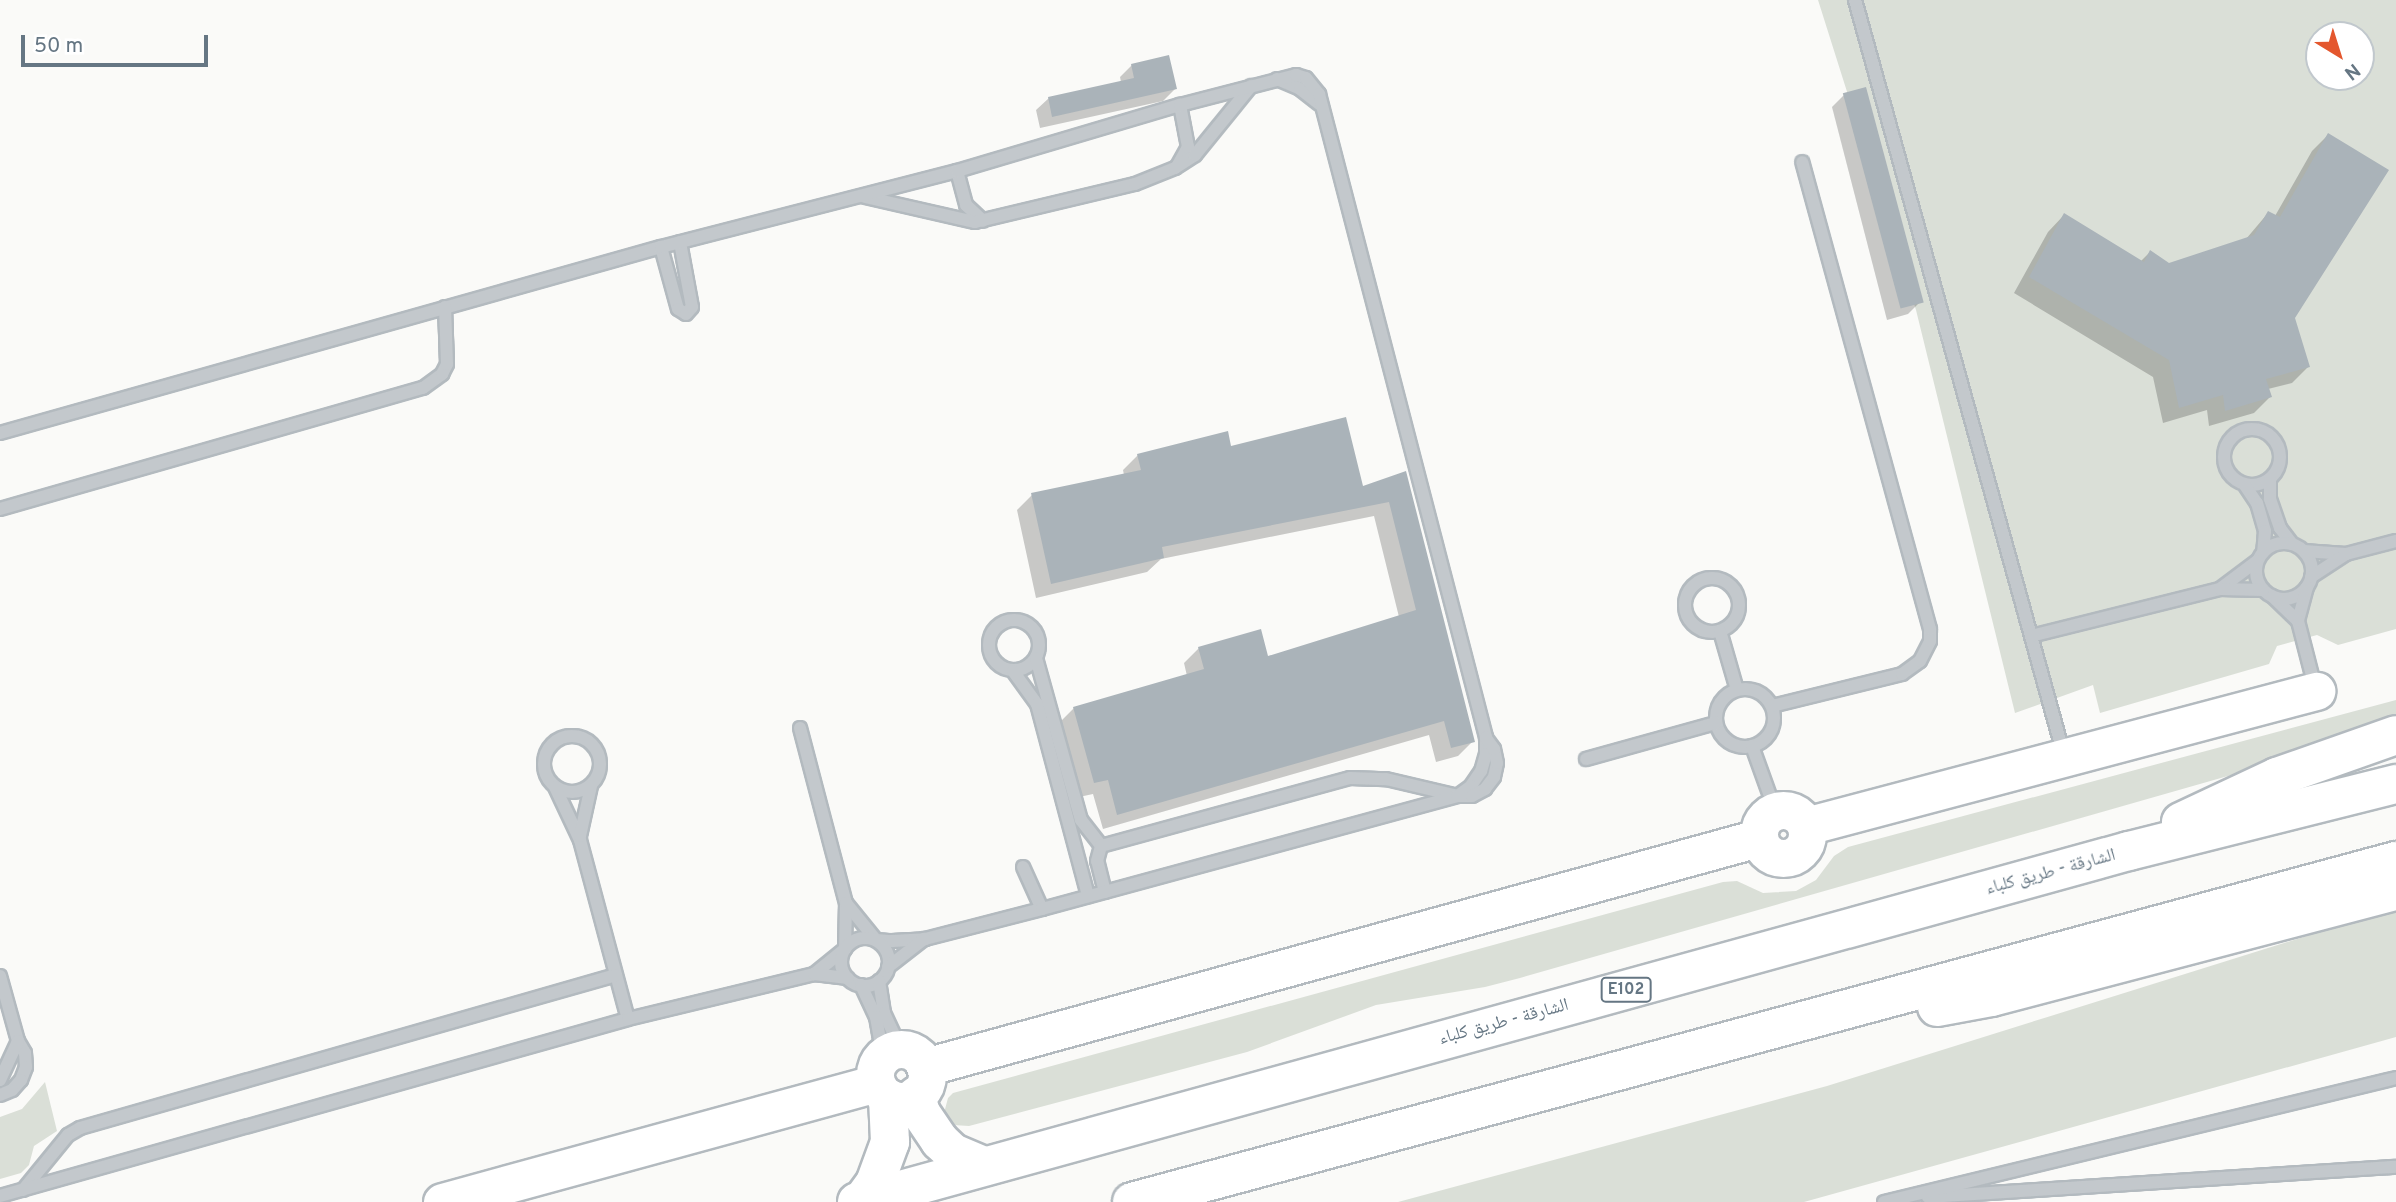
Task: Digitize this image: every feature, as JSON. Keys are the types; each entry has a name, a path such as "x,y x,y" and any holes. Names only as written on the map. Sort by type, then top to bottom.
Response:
{"highway":[{"path":"2129,851 2189,818 2277,777 2396,735"},
{"name":"الشارقة - طريق كلباء","path":"860,1201 2129,851 2396,784"},
{"path":"1132,1202 2396,861"},
{"path":"1796,1021 1861,1020 1991,997 2396,891"},
{"path":"898,1075 929,1128 940,1141 953,1153 984,1166"},
{"path":"860,1201 875,1183 888,1152 898,1075"},
{"path":"1237,1202 1305,1156"}],"street":[{"path":"442,1202 1780,825 2316,691"}],"lane":[{"path":"1855,0 2064,756"},
{"path":"0,433 661,247 957,171 1180,105 1277,79 1296,75 1306,78 1314,85 1320,104 1486,737 1486,754 1481,771 1471,786 1457,796 1105,892 925,939 859,939 814,974"},
{"path":"862,196 971,222 1102,193 1175,167 1202,149 1251,86"},
{"path":"1175,167 1188,147 1180,105"},
{"path":"1772,706 1902,674 1920,661 1930,641 1930,629 1802,162"},
{"path":"957,171 967,205 984,221"},
{"path":"661,247 678,309 686,314 692,307 680,242"},
{"path":"0,509 423,388 433,383 447,364 446,307"},
{"path":"2298,621 2267,593 2256,572 2265,531 2257,503 2244,484 2228,471 2225,450 2237,433 2258,429 2275,440 2280,460 2270,479 2270,499 2280,528 2292,544 2304,551 2346,554 2396,541"},
{"path":"2244,484 2258,484 2270,479"},
{"path":"2220,589 2276,544 2292,544"},
{"path":"2304,551 2309,559 2309,582 2298,621 2316,691"},
{"path":"2031,636 2220,589 2291,598 2346,554"},
{"path":"1705,579 1724,580 1731,586 1739,602 1735,621 1720,631 1701,630 1688,617 1686,599 1690,590 1705,579"},
{"path":"1013,671 1026,667 1036,657 1039,648 1035,630 1019,620 1000,623 989,638 988,647 996,664 1013,671 1037,704 1088,896"},
{"path":"1720,631 1737,690"},
{"path":"1036,657 1081,820 1101,846"},
{"path":"1737,690 1757,691 1772,706 1774,716 1769,735 1752,746 1734,744 1720,732 1716,723 1720,702 1737,690"},
{"path":"1586,759 1716,723"},
{"path":"800,728 846,903 842,964 848,978"},
{"path":"580,840 591,786 598,777 600,756 587,739 577,736 556,740 544,758 548,779 555,787 580,840 628,1019"},
{"path":"1752,746 1780,825"},
{"path":"1101,846 1350,778 1386,779 1457,796"},
{"path":"555,787 569,793 591,786"},
{"path":"1101,846 1097,861 1105,892"},
{"path":"1023,867 1042,909"},
{"path":"846,903 887,951 888,967"},
{"path":"898,1075 880,1015 880,981 888,967 925,939"},
{"path":"0,1196 628,1019 814,974 848,978 861,985 880,1015 898,1075"},
{"path":"23,1190 68,1135 80,1128 616,975"},
{"path":"0,976 18,1041 25,1053 26,1066 22,1080 12,1090 0,1095"},
{"path":"861,985 880,981"},
{"path":"0,1080 18,1041"},
{"path":"1889,1201 2396,1078"},
{"path":"1889,1201 2396,1167"}],"shaded area":[{"path":"1818,0 2396,0 2396,629 2338,645 2317,635 2277,646 2269,664 2100,713 2093,685 2015,713 1916,310"},
{"path":"2396,700 2396,728 1520,978 1485,987 1376,1005 1247,1052 969,1126 953,1125 944,1113 948,1098 953,1093 1723,882 1737,881 1763,893 1796,891 1816,880 1834,856 1848,847"},
{"path":"2396,908 2396,1037 1804,1202 1398,1202 1827,1086"},
{"path":"45,1082 57,1131 34,1146 29,1165 21,1173 0,1179 0,1117 22,1109"}],"building":[{"path":"1169,55 1177,89 1052,117 1048,97 1134,78 1131,64"},
{"path":"1866,87 1924,302 1901,309 1843,93"},
{"path":"2328,133 2389,170 2295,318 2310,367 2266,379 2272,397 2225,411 2223,395 2179,408 2169,360 2029,277 2064,213 2144,262 2150,250 2169,263 2254,235 2268,211 2280,217"},
{"path":"1346,417 1363,486 1406,471 1475,742 1451,748 1444,721 1117,815 1108,780 1094,783 1073,707 1204,669 1198,647 1261,629 1268,656 1416,610 1389,502 1162,547 1164,558 1051,584 1031,493 1141,470 1137,454 1228,431 1231,446"}]}
